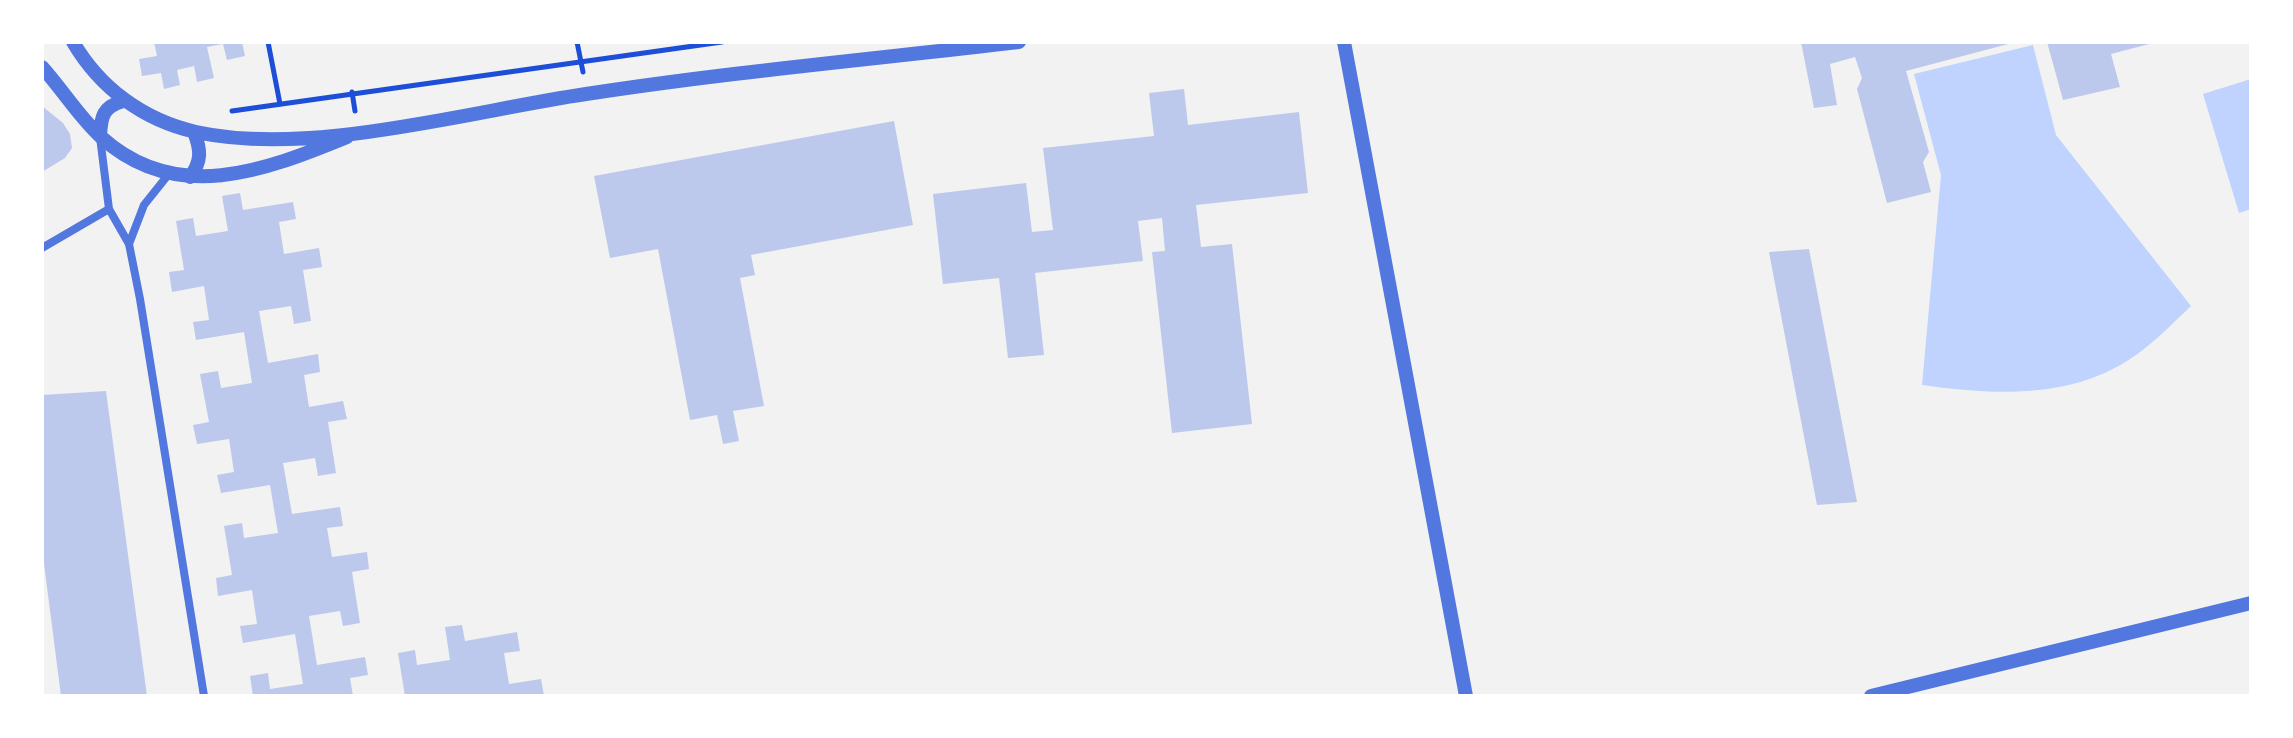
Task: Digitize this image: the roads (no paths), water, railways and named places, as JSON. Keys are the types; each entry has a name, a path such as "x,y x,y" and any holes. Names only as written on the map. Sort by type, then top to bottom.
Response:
{"street":[{"path":"73,42 87,66 123,101 194,132 270,138 358,133 586,94 1019,42"},
{"path":"1344,42 1466,696"},
{"path":"42,67 100,136 136,163 168,175 235,174 284,162 358,133"},
{"path":"123,101 109,105 101,116 100,136 109,209 129,244 204,696"},
{"path":"190,177 199,165 200,148 194,132"},
{"path":"129,244 144,205 168,175"},
{"path":"42,248 109,209"},
{"path":"1871,696 2251,603"}],"water":[{"path":"2033,45 2056,135 2191,306 2136,355 2112,370 2086,380 2060,387 2005,392 1922,385 1941,175 1914,74"},
{"path":"2251,79 2251,209 2239,213 2203,94"}]}
